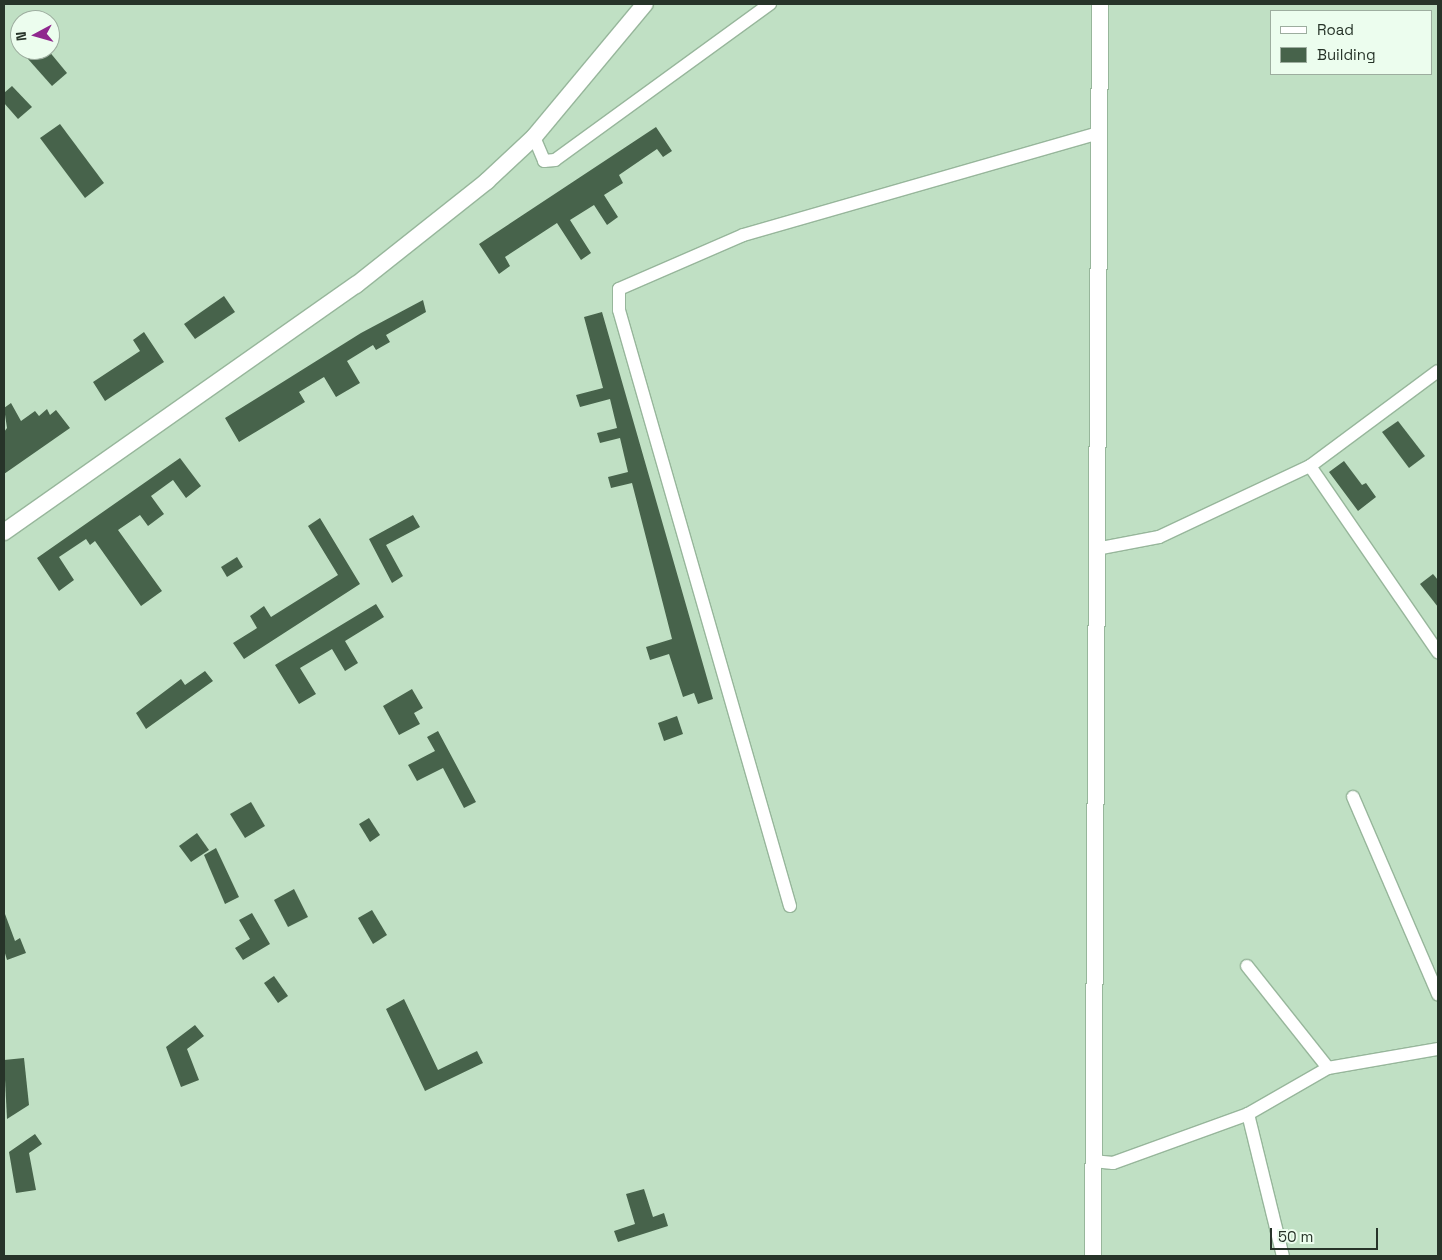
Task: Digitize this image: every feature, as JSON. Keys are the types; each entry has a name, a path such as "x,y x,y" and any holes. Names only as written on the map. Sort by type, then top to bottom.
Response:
{"street":[{"path":"4,532 356,285 487,181 534,138 645,4"},
{"path":"534,138 544,161 555,160 770,4"},
{"path":"1093,1256 1100,4"},
{"path":"790,906 622,319 619,289 743,235 1099,133"},
{"path":"1096,549 1159,536 1310,466 1438,371"},
{"path":"1310,466 1436,645"},
{"path":"1353,798 1438,994"},
{"path":"1247,966 1328,1068"},
{"path":"1093,1161 1113,1163 1248,1114 1328,1068 1438,1049"},
{"path":"1248,1114 1283,1256"}],"building":[{"path":"29,60 56,60 67,73 52,86"},
{"path":"12,86 32,107 18,119 4,103 4,93"},
{"path":"60,124 104,183 85,198 40,138"},
{"path":"656,127 672,151 663,157 657,149 619,175 623,183 604,195 618,217 607,225 594,205 570,220 591,253 581,260 557,223 505,257 510,266 499,274 479,244"},
{"path":"224,296 235,312 195,339 184,324"},
{"path":"423,300 426,312 386,335 390,342 376,350 373,345 347,361 360,383 336,397 324,377 299,392 305,402 239,442 225,418 361,333"},
{"path":"602,312 713,699 698,704 694,693 683,697 669,654 650,660 646,647 672,639 632,483 611,488 608,477 628,472 620,438 600,443 597,433 617,428 610,399 580,407 576,395 603,388 584,317"},
{"path":"144,332 164,362 105,401 93,382 140,351 133,340"},
{"path":"11,403 21,421 35,411 39,416 47,409 50,415 56,410 70,428 4,474 4,432 7,428 4,408"},
{"path":"1398,421 1425,456 1409,468 1382,432"},
{"path":"180,458 201,486 186,498 173,480 151,496 164,514 148,526 140,515 118,530 162,591 141,606 95,541 90,545 86,539 59,557 74,580 59,591 37,558"},
{"path":"1344,461 1362,485 1366,483 1376,497 1358,511 1329,472"},
{"path":"413,515 420,527 386,545 403,576 392,583 369,539"},
{"path":"320,518 360,584 244,659 233,643 257,628 250,616 264,606 271,617 338,575 308,526"},
{"path":"237,557 243,567 227,577 221,567"},
{"path":"1433,574 1438,580 1438,607 1420,584"},
{"path":"376,604 384,617 345,641 358,663 345,671 332,649 300,668 316,694 299,704 275,665"},
{"path":"205,671 213,681 146,729 136,713 181,679 185,685"},
{"path":"412,689 423,708 414,713 420,724 399,735 383,706"},
{"path":"677,716 683,734 664,741 658,723"},
{"path":"438,731 476,802 464,808 443,768 417,781 408,765 435,751 427,737"},
{"path":"251,802 265,826 245,838 230,814"},
{"path":"369,818 380,835 370,842 359,824"},
{"path":"197,833 209,850 191,862 179,846"},
{"path":"216,848 239,897 225,904 204,855"},
{"path":"294,889 308,917 288,927 274,900"},
{"path":"372,910 387,935 373,944 358,918"},
{"path":"252,913 270,944 243,960 235,948 250,939 239,920"},
{"path":"5,914 15,941 20,938 26,953 7,960 4,950"},
{"path":"274,976 288,996 278,1003 264,983"},
{"path":"404,999 438,1070 477,1051 483,1063 425,1091 386,1009"},
{"path":"195,1025 204,1036 187,1049 199,1080 181,1087 166,1047"},
{"path":"24,1058 29,1105 7,1119 4,1060"},
{"path":"35,1134 42,1144 29,1153 36,1190 16,1193 9,1152"},
{"path":"644,1189 653,1217 664,1213 668,1226 618,1242 614,1231 635,1224 626,1194"}]}
